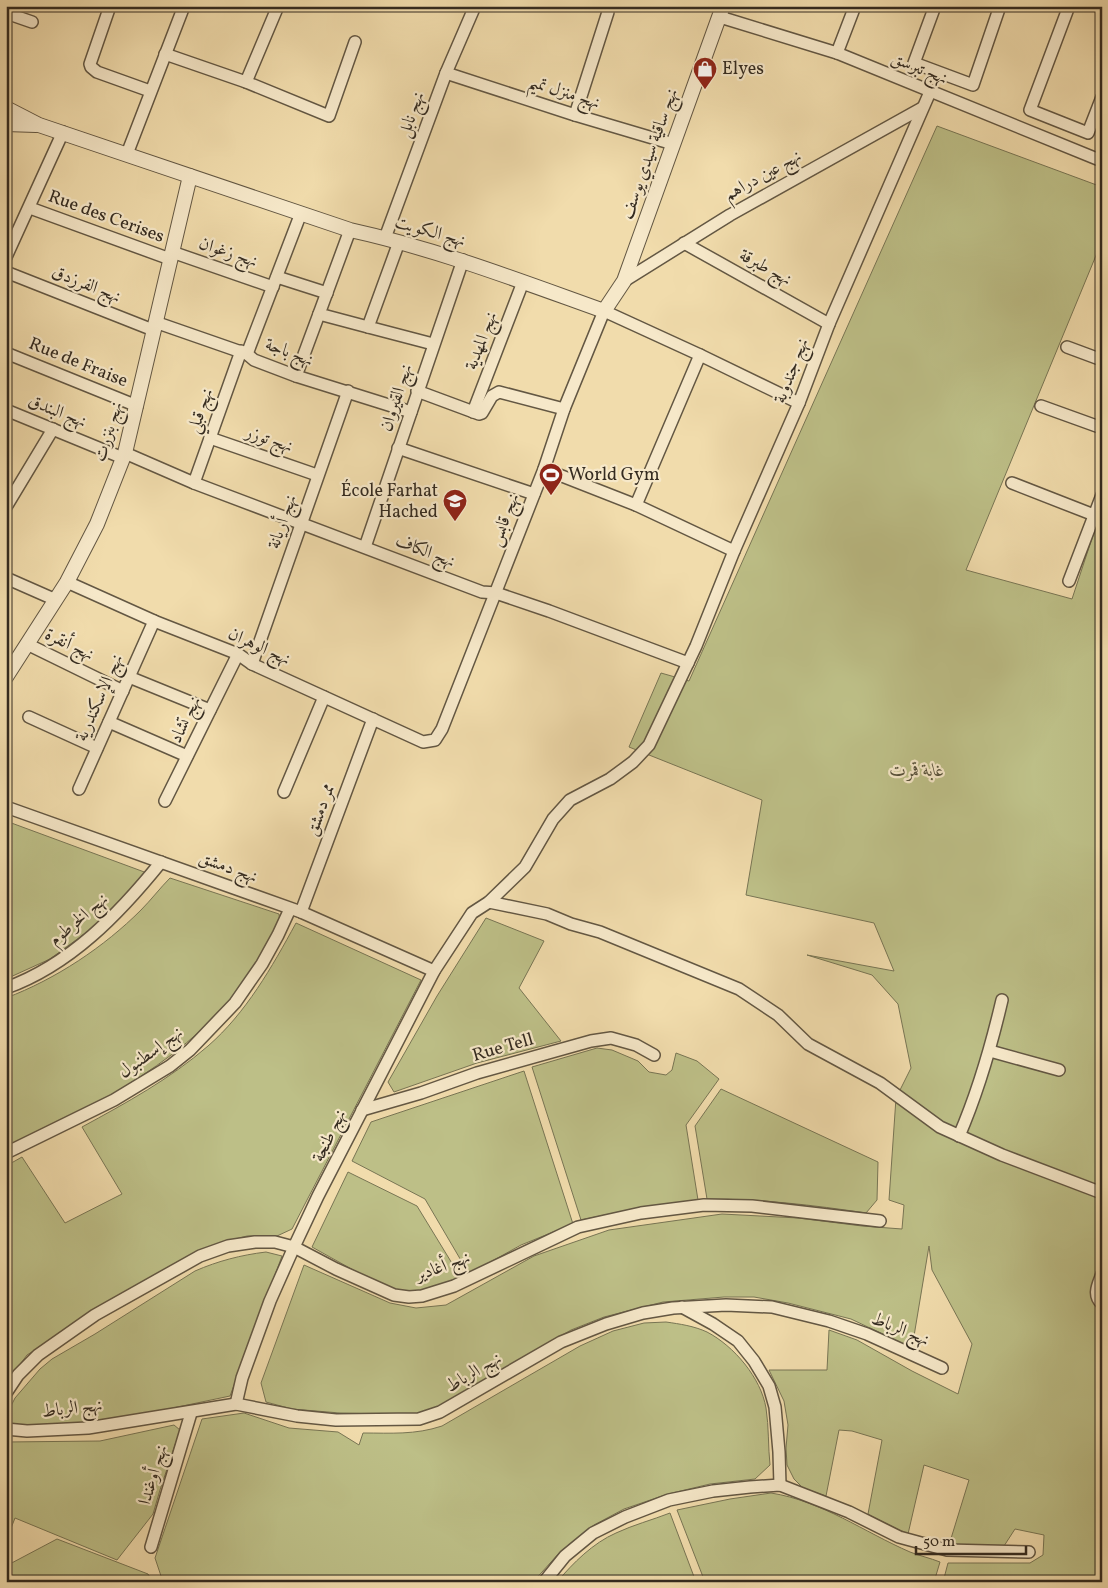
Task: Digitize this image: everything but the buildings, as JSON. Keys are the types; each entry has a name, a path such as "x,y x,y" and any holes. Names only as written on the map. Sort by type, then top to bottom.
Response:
{"street":[{"path":"110,6 90,67 97,72 150,92"},
{"path":"127,154 184,6"},
{"path":"246,82 278,6"},
{"name":"نهج نابل","path":"385,238 446,73 475,6"},
{"path":"837,54 855,6"},
{"path":"935,6 914,63 973,84 1000,6"},
{"path":"1069,6 1030,110 1088,133 1102,97"},
{"name":"نهج تبرسق","path":"722,11 837,54 1102,161"},
{"name":"نهج ساقية سيدي يوسف","path":"604,311 624,281 722,11"},
{"path":"6,12 32,22"},
{"path":"575,115 608,12"},
{"path":"165,54 246,82 329,116 355,42"},
{"name":"نهج منزل تميم","path":"446,73 575,115 673,144"},
{"name":"نهج جندوبة","path":"489,902 525,867 553,819 570,800 610,779 632,762 649,744 688,663 734,551 799,403 829,324 930,92"},
{"name":"نهج الكويت","path":"6,108 39,125 350,230 462,260 604,311 799,403"},
{"name":"نهج عين دراهم","path":"624,281 730,215 922,108"},
{"name":"نهج الكويت","path":"6,124 39,125"},
{"path":"6,257 30,208 63,132"},
{"name":"نهج بنزرت","path":"6,677 68,582 97,524 124,455 190,176"},
{"name":"Rue des Cerises","path":"30,208 171,256"},
{"name":"نهج قبلي","path":"194,483 244,352 275,282 301,213"},
{"path":"296,376 350,230"},
{"path":"368,327 399,242"},
{"name":"نهج طبرقة","path":"684,243 829,324"},
{"name":"نهج زغوان","path":"171,256 327,293"},
{"name":"نهج القيروان","path":"365,547 462,260"},
{"name":"نهج الفرزدق","path":"6,272 154,326"},
{"name":"نهج المهدية","path":"474,412 523,282"},
{"name":"نهج قابس","path":"435,740 442,730 496,593 544,469 564,409 604,311"},
{"path":"320,314 433,344"},
{"name":"نهج باجة","path":"154,326 244,352 254,360 296,376 411,412"},
{"path":"1067,347 1102,360"},
{"name":"Rue de Fraise","path":"6,353 137,406"},
{"path":"636,505 700,355"},
{"name":"نهج أريانة","path":"252,664 317,474 348,391"},
{"path":"417,391 479,414 482,413 492,396 500,392 564,409"},
{"path":"1041,406 1102,428"},
{"name":"نهج البندق","path":"6,410 124,455"},
{"path":"6,507 53,429"},
{"name":"نهج توزر","path":"210,438 317,474"},
{"path":"398,448 534,494"},
{"name":"نهج الكاف","path":"124,455 482,592 496,593 688,663"},
{"path":"544,469 636,505 734,551"},
{"path":"1012,483 1094,515"},
{"path":"1069,581 1102,495"},
{"path":"6,578 56,600"},
{"name":"نهج الوهران","path":"68,582 154,621 238,654 252,664 423,742 435,740"},
{"name":"نهج الإسكندرية","path":"79,790 154,621"},
{"name":"نهج أنقرة","path":"27,644 122,690"},
{"name":"نهج تشاد","path":"165,801 238,654"},
{"path":"129,677 210,710"},
{"path":"284,792 324,696"},
{"path":"28,717 97,748"},
{"name":"ممر دمشق","path":"296,910 373,719"},
{"path":"109,722 188,756"},
{"name":"نهج دمشق","path":"7,807 296,910 434,971"},
{"name":"نهج الخرطوم","path":"6,988 43,971 84,942 115,915 161,862"},
{"path":"489,902 546,914 571,924 600,932 739,989 778,1015 808,1044 880,1083 940,1127 1002,1155 1102,1193"},
{"name":"نهج طنجة","path":"236,1404 242,1378 270,1301 318,1196 434,971 472,913 489,902"},
{"name":"نهج إسطنبول","path":"6,1153 114,1100 170,1066 190,1050 235,1003 296,910"},
{"path":"959,1136 970,1111 990,1051 1002,1000"},
{"name":"Rue Tell","path":"362,1110 421,1093 477,1073 591,1041 611,1038 636,1045 654,1055"},
{"path":"990,1051 1059,1070"},
{"name":"نهج أغادير","path":"6,1393 18,1375 38,1355 66,1335 110,1306 200,1256 228,1246 255,1242 275,1242 294,1247 336,1269 394,1295 409,1297 422,1296 454,1286 578,1228 641,1214 704,1205 752,1206 880,1221"},
{"path":"1102,1274 1096,1292 1097,1300 1102,1304"},
{"name":"نهج الرباط","path":"6,1429 28,1431 88,1428 191,1413 213,1407 236,1404 297,1416 336,1420 419,1419 440,1412 561,1342 606,1324 643,1313 682,1307 726,1305 772,1307 829,1321 867,1334 942,1368"},
{"path":"682,1307 714,1324 738,1341 754,1361 769,1386 776,1407 780,1452 780,1486"},
{"name":"نهج أوغندا","path":"151,1547 191,1413"},
{"path":"544,1582 565,1556 592,1533 625,1517 669,1500 713,1491 780,1486 849,1512 899,1537 939,1548 947,1550 1029,1552"}],"green space":[{"name":"غابة قمرت","path":"937,126 1102,187 1102,241 966,570 1072,599 1102,508 1102,1582 943,1582 948,1563 1030,1563 1043,1555 1044,1535 1015,1529 1004,1546 949,1545 969,1480 924,1465 908,1534 868,1514 882,1440 852,1431 839,1430 826,1496 803,1488 794,1479 787,1465 788,1425 784,1401 769,1370 827,1370 829,1330 857,1340 958,1394 972,1344 932,1270 929,1246 912,1348 851,1319 788,1303 754,1297 724,1297 663,1302 604,1317 571,1330 424,1415 340,1413 292,1409 266,1402 261,1383 304,1265 390,1303 416,1308 446,1305 534,1256 609,1230 722,1214 798,1218 902,1229 904,1205 889,1200 896,1098 911,1068 898,1004 872,975 807,955 894,971 874,923 746,895 762,800 629,747 661,673 689,681"},
{"path":"6,821 147,873 102,921 50,959 6,979"},
{"path":"170,878 279,914 280,923 252,972 228,1003 201,1030 141,1077 108,1097 6,1151 6,998 61,972 95,949 127,924"},
{"path":"486,918 544,941 519,988 561,1041 477,1063 394,1092 388,1082 437,996"},
{"path":"296,923 421,980 292,1229 277,1236 247,1236 220,1243 181,1260 144,1281 27,1355 6,1383 6,1166 22,1157 65,1223 122,1194 82,1127 163,1080 222,1033 257,989"},
{"path":"597,1048 612,1050 638,1061 649,1072 666,1075 672,1070 676,1053 697,1061 719,1079 686,1125 698,1200 638,1208 581,1220 532,1067"},
{"path":"524,1071 573,1224 521,1245 469,1274 425,1199 352,1161 371,1122"},
{"path":"721,1089 878,1162 877,1200 866,1213 787,1203 707,1199 695,1126"},
{"path":"348,1172 417,1206 461,1278 424,1291 400,1292 364,1276 312,1247"},
{"path":"266,1252 282,1256 230,1396 83,1427 12,1428 7,1422 7,1414 15,1398 40,1369 52,1359 195,1271 230,1259"},
{"path":"666,1322 697,1328 717,1338 736,1354 752,1374 766,1408 770,1465 755,1479 710,1484 668,1494 624,1509 594,1525 560,1552 533,1582 163,1582 155,1558 202,1419 244,1413 289,1428 338,1432 359,1445 363,1433 413,1432 442,1426 580,1346 613,1331 644,1323"},
{"path":"174,1425 180,1430 153,1514 117,1560 15,1518 6,1541 6,1442 100,1441"},
{"path":"771,1493 808,1503 910,1552 940,1562 934,1582 705,1582 677,1510"},
{"path":"670,1513 696,1582 557,1582 584,1554 599,1542 629,1527"},
{"path":"57,1539 148,1574 153,1582 6,1582 6,1566"}],"place":[{"name":"Elyes","path":"705,90"},
{"name":"World Gym","path":"551,496"},
{"name":"École Farhat Hached","path":"455,522"}]}
